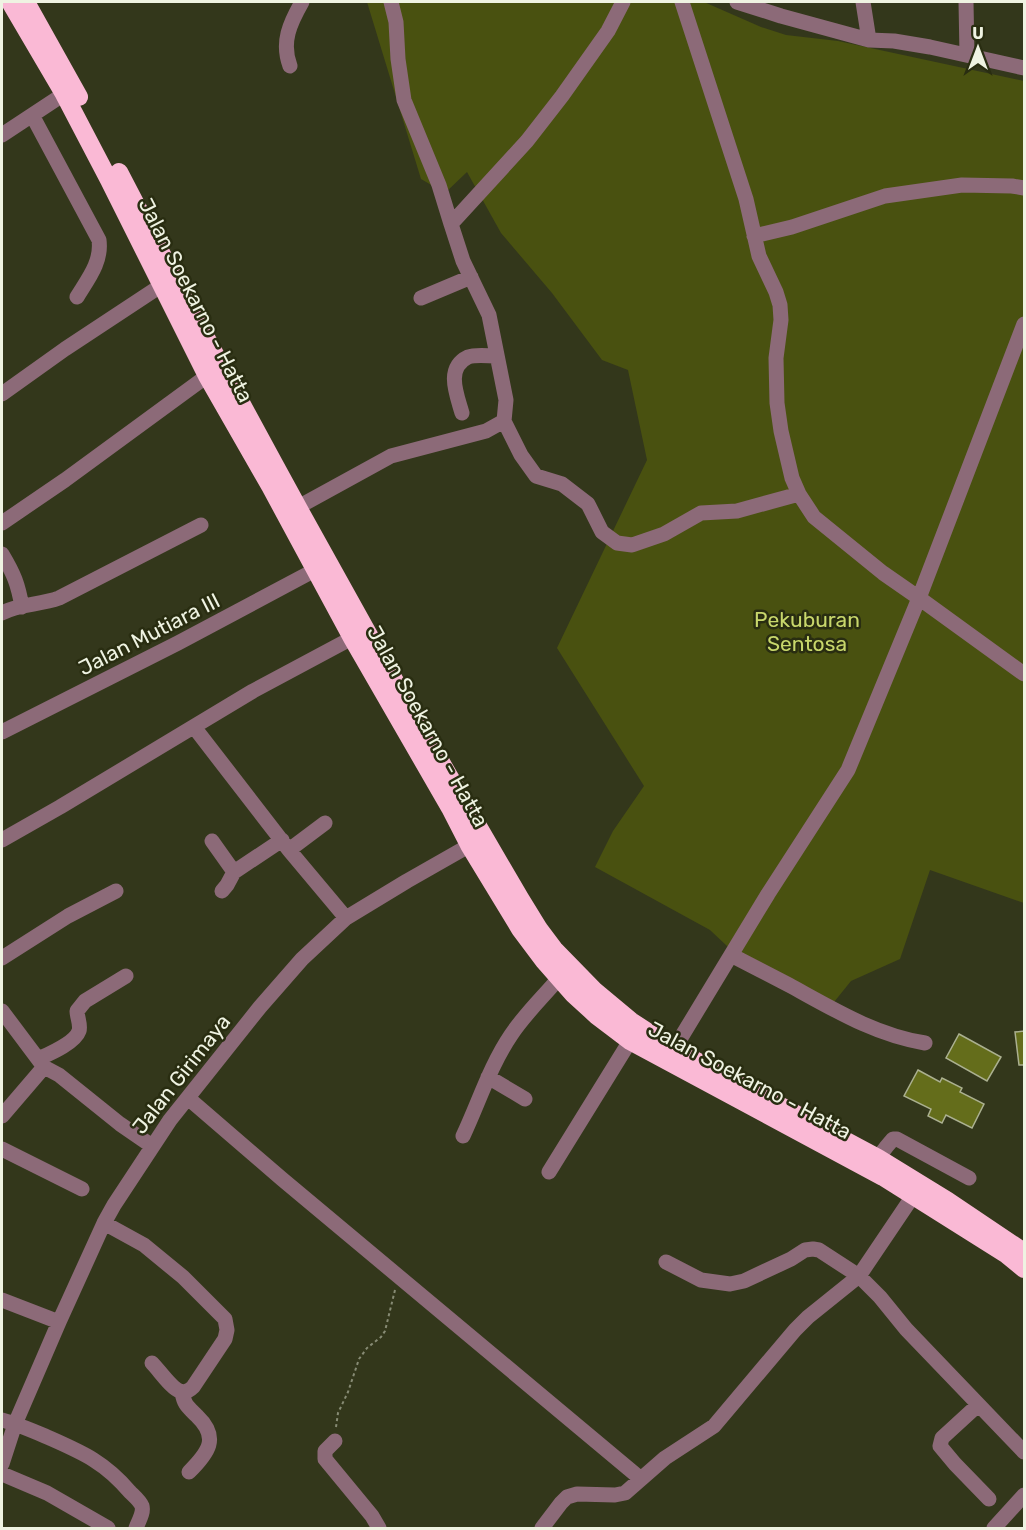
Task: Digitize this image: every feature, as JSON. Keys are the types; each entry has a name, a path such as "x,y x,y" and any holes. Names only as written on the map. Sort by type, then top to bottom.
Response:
{"highway":[{"name":"Jalan Soekarno - Hatta","path":"10,2 298,507 363,626 520,928 544,961 573,994 630,1041 875,1164"},
{"name":"Jalan Soekarno - Hatta","path":"26,2 61,62 148,242 162,285 207,376 270,486 352,638 450,808 554,949 595,992 631,1021 674,1049 1024,1252"},
{"name":"Jalan Soekarno - Hatta","path":"916,1190 1024,1269"}],"street":[{"path":"290,66 287,57 287,42 290,25 302,2"},
{"path":"391,2 396,22 404,100 439,185 463,261 489,315 506,400 504,421 520,455 536,476 562,484 588,504 602,532 617,543 632,545 664,534 701,513 737,511 799,494"},
{"path":"451,224 534,132 608,31 623,2"},
{"path":"682,2 746,200 759,255 780,305 781,320 776,358 777,402 792,478 799,494 814,517 883,573 1024,674"},
{"path":"736,2 868,40 894,41 1024,68"},
{"path":"863,2 868,40"},
{"path":"966,2 967,56"},
{"path":"2,135 64,94"},
{"path":"33,115 99,240 101,249 97,264 77,297"},
{"path":"754,236 792,227 885,196 962,185 1024,188"},
{"path":"421,298 471,277"},
{"path":"2,394 162,285"},
{"path":"674,1049 768,894 848,770 919,598 1024,324"},
{"path":"462,413 454,382 458,365 468,357 497,356"},
{"path":"2,524 207,376"},
{"path":"298,507 391,456 486,430 504,421"},
{"path":"2,613 59,598 201,525"},
{"path":"2,554 14,573 22,607"},
{"name":"Jalan Mutiara III","path":"2,732 147,659 315,570"},
{"path":"2,840 253,691 352,638"},
{"path":"194,727 285,845 346,918"},
{"path":"222,891 234,873 325,823"},
{"path":"212,841 234,873"},
{"name":"Jalan Girimaya","path":"2,1464 8,1422 59,1322 104,1223 170,1120 260,1007 302,959 346,918 476,841"},
{"path":"2,957 68,916 116,891"},
{"path":"731,955 844,1016 881,1031 925,1043"},
{"path":"2,1116 41,1063 78,1034 80,1024 77,1011 85,1001 126,976"},
{"path":"463,1136 488,1077 511,1035 559,978"},
{"path":"2,1011 41,1063 152,1146"},
{"path":"549,1172 630,1041"},
{"path":"488,1077 525,1098"},
{"path":"188,1098 641,1479"},
{"path":"875,1164 892,1139 897,1139 969,1178"},
{"path":"2,1149 82,1189"},
{"path":"542,1528 561,1503 571,1495 621,1494 629,1491 679,1448 714,1426 795,1330 859,1276 916,1190"},
{"path":"104,1223 144,1245 183,1277 225,1319 227,1330 225,1339 193,1388 182,1392 176,1389 152,1363"},
{"path":"666,1262 700,1280 730,1284 744,1281 805,1250 813,1248 819,1250 859,1276 906,1329 1024,1452"},
{"path":"2,1300 59,1322"},
{"path":"182,1392 185,1405 203,1422 210,1435 206,1453 189,1472"},
{"path":"978,1405 942,1438 940,1446 989,1499"},
{"path":"8,1422 91,1457 112,1473 142,1506 136,1528"},
{"path":"334,1441 325,1451 325,1459 372,1516 379,1528"},
{"path":"2,1474 47,1493 108,1528"},
{"path":"994,1528 1024,1495"}],"path":[{"path":"334,1441 338,1413 357,1365 367,1348 386,1330 398,1276"}],"green space":[{"name":"Pekuburan Sentosa","path":"367,2 704,2 761,27 786,35 838,41 1024,81 1024,903 930,870 900,959 851,981 830,1007 727,946 710,930 595,867 613,831 644,786 557,648 647,460 628,370 602,360 552,293 501,233 467,172 445,193 421,179"}],"building":[{"path":"1024,1031 1024,1065 1019,1065 1015,1032"},
{"path":"959,1034 1001,1057 987,1081 946,1058"},
{"path":"918,1070 940,1082 942,1078 962,1088 960,1092 984,1104 972,1128 946,1115 942,1123 928,1116 931,1109 904,1096"}]}
